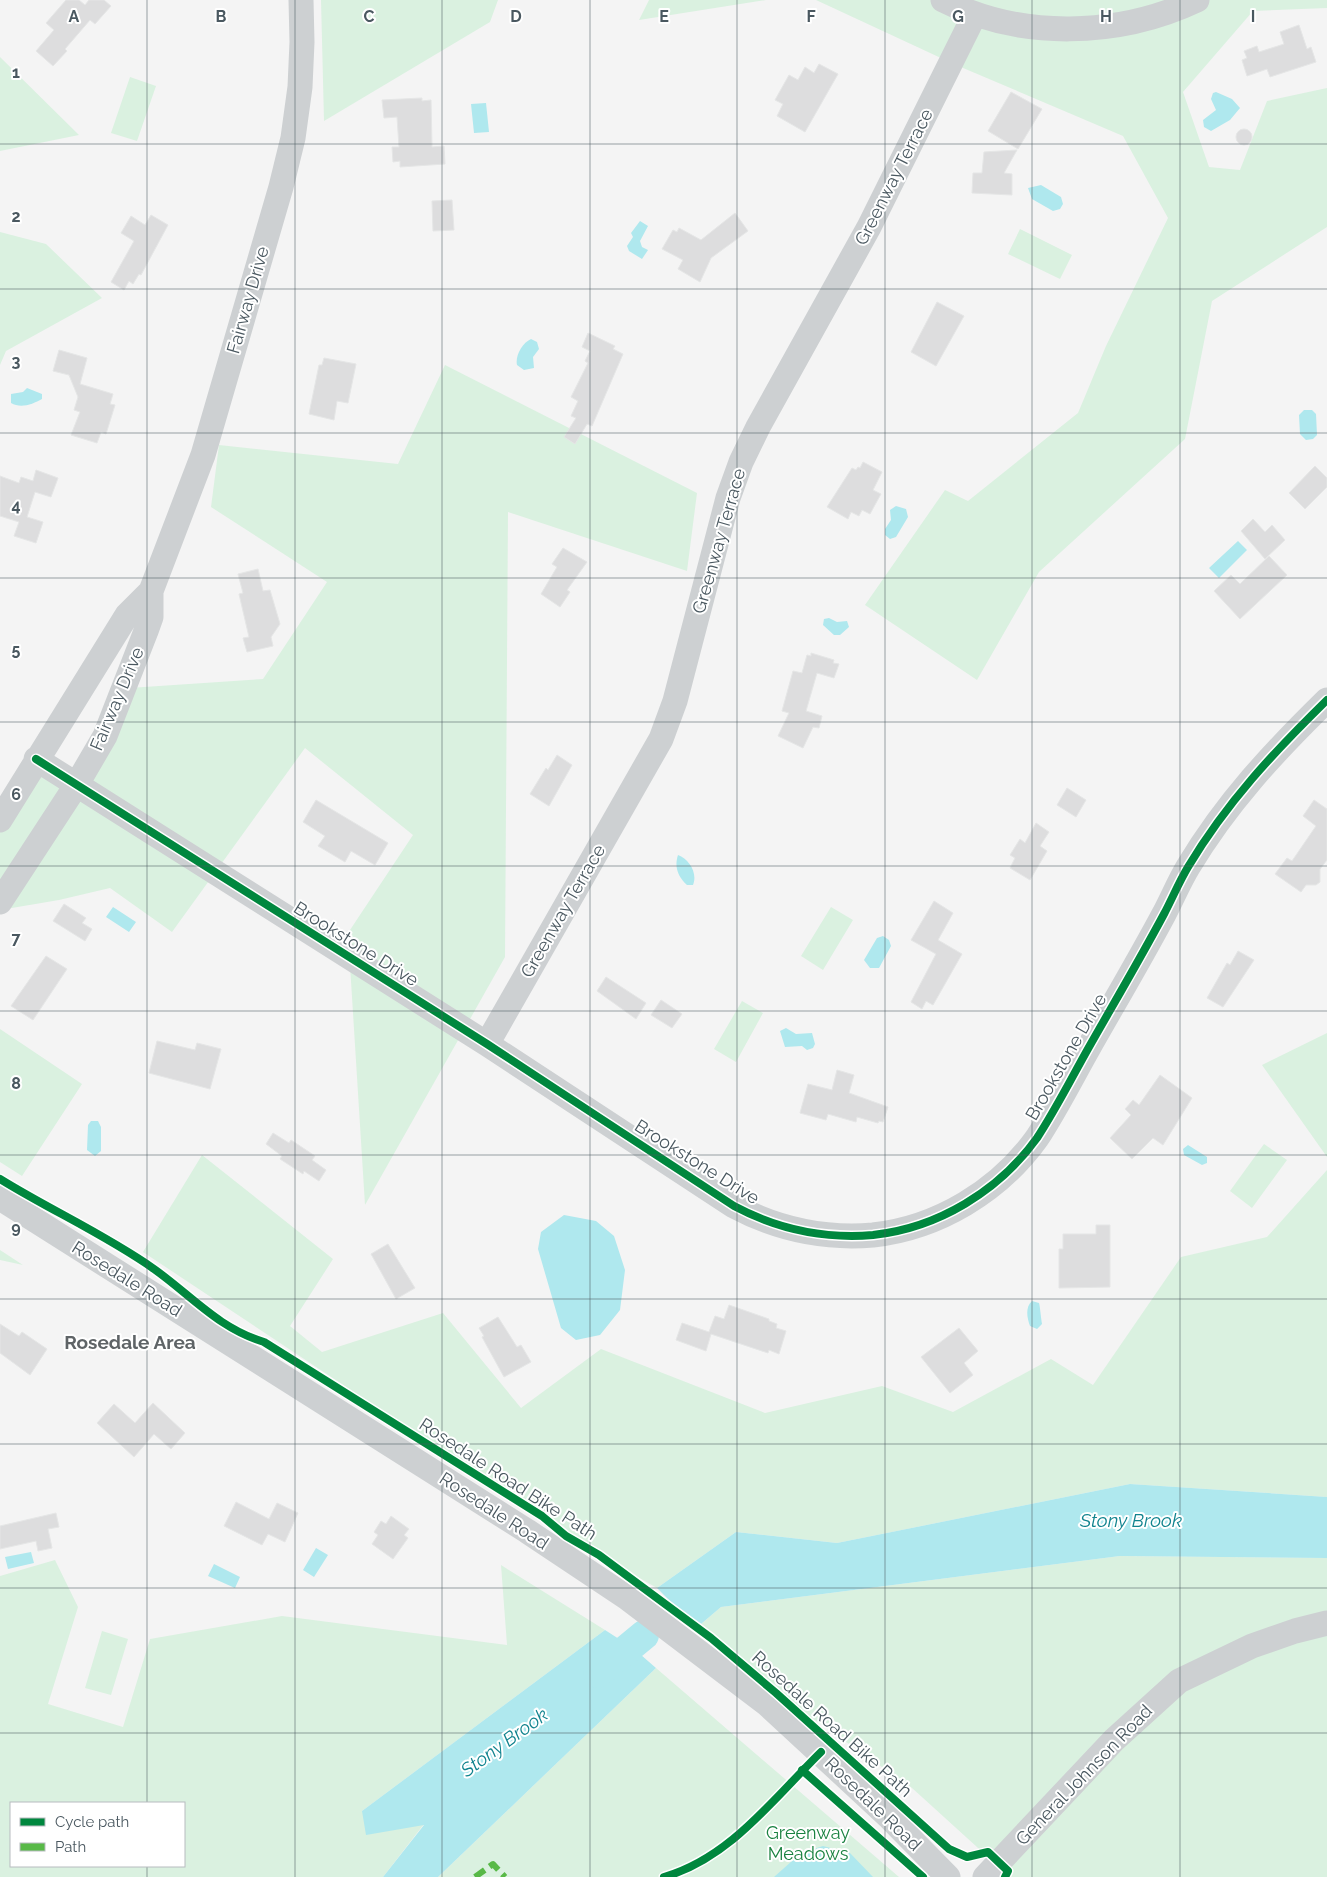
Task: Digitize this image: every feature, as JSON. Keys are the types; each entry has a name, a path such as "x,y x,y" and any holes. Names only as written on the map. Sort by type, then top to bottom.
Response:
{"street":[{"name":"Fairway Drive","path":"0,902 77,784 105,736 150,617 151,591 203,454 281,188 292,138 300,87 301,0"},
{"path":"943,0 976,14 1021,24 1082,29 1118,25 1154,17 1197,0"},
{"name":"Greenway Terrace","path":"487,1044 660,739 675,702 728,498 742,462 758,427 870,228 976,14"},
{"name":"Fairway Drive","path":"0,820 36,759 127,615 151,591"},
{"name":"Brookstone Drive","path":"36,759 487,1044 734,1206 759,1218 801,1231 825,1235 857,1236 908,1228 945,1215 970,1201 996,1182 1019,1160 1036,1138 1212,829 1240,790 1327,700"},
{"name":"Rosedale Road","path":"0,1198 527,1531 626,1597 703,1653 767,1704 820,1752 948,1877"},
{"name":"General Johnson Road","path":"985,1877 1114,1740 1179,1682 1252,1646 1295,1631 1327,1623"},
{"path":"961,1877 975,1877"}],"green space":[{"path":"321,0 498,0 490,22 324,121"},
{"path":"649,0 766,0 639,20"},
{"path":"816,0 1327,0 1327,8 1253,11 1183,92 1209,167 1240,170 1267,101 1327,88 1327,227 1212,301 1185,439 1039,572 977,680 865,605 945,490 968,501 1078,413 1106,346 1168,218 1123,136 956,65"},
{"path":"0,57 79,135 0,151"},
{"path":"130,77 156,86 137,141 111,133"},
{"path":"1020,229 1072,255 1060,279 1008,254"},
{"path":"0,232 46,244 102,298 6,351 0,365"},
{"path":"445,365 697,493 687,571 508,512 505,957 365,1205 348,933 413,835 305,748 172,932 110,888 59,900 0,910 0,813 40,754 84,782 129,688 263,679 327,582 211,507 219,445 398,464"},
{"path":"831,907 853,920 823,970 801,956"},
{"path":"742,1001 763,1013 736,1062 714,1049"},
{"path":"0,1029 82,1084 22,1176 0,1162"},
{"path":"1327,1033 1327,1157 1262,1065"},
{"path":"1264,1144 1287,1160 1252,1208 1230,1191"},
{"path":"202,1155 333,1259 290,1326 322,1352 443,1313 521,1408 601,1349 765,1413 882,1386 953,1412 1051,1359 1093,1385 1181,1257 1267,1237 1327,1170 1327,1497 1130,1484 837,1543 736,1532 657,1588 599,1555 143,1252"},
{"path":"0,1250 23,1265 0,1260"},
{"path":"1120,1556 1327,1558 1327,1877 1010,1877 912,1788 776,1693 701,1624 721,1607"},
{"path":"55,1560 78,1607 48,1704 123,1727 150,1639 282,1616 507,1645 501,1565 605,1630 362,1811 424,1824 383,1877 0,1877 0,1576"},
{"path":"102,1631 128,1639 111,1695 85,1688"},
{"name":"Greenway Meadows","path":"656,1668 899,1877 438,1877"}],"water":[{"path":"1216,92 1232,99 1240,108 1230,120 1211,131 1204,127 1203,120 1216,110 1211,99 1213,93"},
{"path":"486,103 489,132 474,133 471,104"},
{"path":"1041,185 1061,197 1063,204 1060,209 1053,211 1032,199 1028,188"},
{"path":"640,221 648,226 640,241 642,247 648,250 642,259 629,251 627,246 633,237 631,233"},
{"path":"531,339 537,342 539,349 533,357 534,368 524,370 517,365 517,358 522,347"},
{"path":"27,388 42,394 42,399 23,406 11,403 11,394 23,392"},
{"path":"1304,410 1312,410 1316,414 1317,435 1313,439 1306,440 1300,434 1299,415"},
{"path":"896,506 906,509 908,517 896,537 890,539 885,535 885,529 891,520 890,510"},
{"path":"1238,541 1247,550 1219,578 1209,568"},
{"path":"829,618 837,622 847,621 849,627 840,635 834,635 823,625 824,619"},
{"path":"678,855 689,863 693,871 693,885 687,885 679,875 676,864"},
{"path":"113,907 136,922 129,932 106,917"},
{"path":"883,936 889,940 891,946 879,968 870,968 864,960 877,938"},
{"path":"786,1028 796,1034 812,1033 815,1044 813,1048 807,1050 802,1046 785,1047 780,1031"},
{"path":"91,1121 98,1121 101,1127 101,1151 95,1156 87,1150 88,1125"},
{"path":"1188,1145 1207,1157 1207,1163 1202,1165 1184,1155 1183,1149"},
{"path":"564,1215 596,1221 614,1236 625,1270 620,1310 600,1335 576,1340 561,1328 538,1249 541,1232"},
{"path":"1032,1301 1039,1303 1042,1324 1037,1329 1030,1326 1028,1320 1027,1313"},
{"name":"Stony Brook","path":"1130,1484 1327,1497 1327,1558 1120,1556 721,1607 701,1624 676,1607 657,1588 736,1532 837,1543"},
{"path":"316,1548 328,1555 314,1577 303,1570"},
{"path":"31,1552 34,1563 8,1569 5,1557"},
{"path":"214,1564 240,1577 235,1588 208,1576"},
{"path":"605,1630 633,1648 656,1668 438,1877 383,1877 424,1825 366,1835 362,1811"},
{"path":"823,1846 850,1853 873,1877 774,1877 801,1853"}],"building":[{"path":"66,0 79,0 85,5 89,0 104,0 111,6 95,24 90,20 65,49 67,51 53,66 36,51 54,30 46,23"},
{"path":"1299,25 1307,49 1311,47 1316,62 1270,77 1267,69 1247,76 1242,60 1247,58 1244,51 1257,46 1259,52 1284,44 1280,32"},
{"path":"819,64 838,74 805,132 777,116 783,104 775,100 789,75 798,80 805,67 814,73"},
{"path":"1011,92 1042,109 1018,149 988,131"},
{"path":"422,98 422,101 431,100 432,147 444,146 445,164 400,167 400,161 393,162 392,147 399,147 397,117 384,118 382,100"},
{"path":"1244,129 1252,137 1244,145 1236,137"},
{"path":"1017,150 1004,173 1012,174 1012,195 972,193 973,173 982,173 984,152"},
{"path":"452,200 454,230 433,231 432,201"},
{"path":"735,213 748,231 711,258 700,282 678,269 683,260 662,249 673,230 677,232 679,228 701,240"},
{"path":"151,215 168,225 141,275 139,274 133,284 129,281 124,290 111,282 134,241 121,233 131,216 145,225"},
{"path":"937,302 964,316 936,366 911,352"},
{"path":"588,333 615,346 613,349 623,354 592,426 587,424 575,444 564,437 576,418 571,416 578,401 571,397 588,363 585,361 590,351 582,347"},
{"path":"59,350 87,358 80,384 113,394 110,404 115,405 106,434 101,432 97,443 71,435 80,412 74,410 78,397 69,375 53,371"},
{"path":"324,358 356,364 348,403 337,401 334,420 309,414 319,365 322,365"},
{"path":"863,462 882,472 873,490 881,494 870,514 862,510 859,516 851,512 848,519 827,507 852,468 856,470 858,467 860,468"},
{"path":"1315,466 1327,478 1327,487 1305,509 1289,493"},
{"path":"36,470 58,478 51,497 35,492 27,517 43,522 36,543 14,536 19,522 0,516 0,476 19,483 21,477 33,481"},
{"path":"1253,519 1265,532 1272,525 1285,540 1265,559 1241,531"},
{"path":"563,548 587,562 567,590 570,592 560,607 541,594 557,567 552,564"},
{"path":"1269,556 1287,575 1240,619 1214,591 1231,575 1240,584"},
{"path":"258,569 263,591 270,590 280,624 271,637 273,646 247,652 243,638 249,637 239,594 243,593 238,574"},
{"path":"811,653 834,660 833,663 839,664 834,678 817,673 806,711 822,716 819,728 813,727 803,748 778,736 789,713 782,711 793,671 802,673 807,655 811,656"},
{"path":"557,755 572,765 549,806 530,794 546,768 548,770"},
{"path":"1067,788 1086,800 1076,817 1057,805"},
{"path":"316,800 388,843 375,865 351,851 345,862 318,846 325,836 303,822"},
{"path":"1314,800 1327,809 1327,860 1320,869 1320,882 1316,885 1306,885 1301,892 1275,874 1287,858 1292,861 1316,826 1303,816"},
{"path":"1036,823 1049,832 1040,846 1047,851 1030,880 1010,868 1015,858 1010,855 1020,839 1025,843"},
{"path":"934,901 953,913 938,940 962,954 933,1005 926,1001 922,1009 911,1002 936,954 911,940"},
{"path":"64,904 86,918 82,923 92,929 85,941 53,921"},
{"path":"1238,951 1254,960 1223,1007 1207,998 1227,963 1230,965"},
{"path":"46,956 67,969 33,1020 11,1006"},
{"path":"606,977 646,1003 636,1019 597,991"},
{"path":"661,1000 682,1014 672,1028 651,1015"},
{"path":"157,1041 195,1050 197,1043 221,1049 210,1089 149,1073"},
{"path":"837,1070 854,1075 849,1093 888,1107 883,1122 879,1121 878,1123 857,1117 856,1122 828,1114 826,1120 800,1113 808,1084 832,1090"},
{"path":"1160,1075 1192,1098 1163,1145 1153,1138 1132,1159 1110,1138 1131,1115 1125,1109 1133,1100 1139,1105"},
{"path":"273,1133 289,1143 291,1140 315,1156 312,1160 326,1170 319,1181 304,1171 303,1174 280,1159 282,1156 266,1144"},
{"path":"1096,1225 1110,1225 1110,1287 1059,1288 1059,1249 1063,1249 1063,1234 1096,1234"},
{"path":"388,1244 415,1288 396,1299 371,1254"},
{"path":"729,1305 769,1319 769,1321 777,1324 776,1328 786,1331 779,1354 769,1350 768,1353 711,1334 706,1351 676,1340 682,1323 709,1332 715,1316 724,1319"},
{"path":"498,1317 517,1347 521,1345 531,1362 504,1377 479,1328"},
{"path":"0,1324 19,1336 22,1332 47,1349 30,1375 0,1353"},
{"path":"959,1328 978,1351 964,1363 973,1375 950,1393 921,1357"},
{"path":"153,1403 185,1433 171,1449 154,1434 134,1457 97,1423 114,1404 135,1423"},
{"path":"236,1502 269,1519 277,1503 298,1513 285,1542 268,1534 262,1545 224,1526"},
{"path":"56,1513 59,1527 48,1529 52,1548 38,1551 36,1541 0,1549 0,1526"},
{"path":"391,1516 409,1529 404,1535 408,1538 393,1559 372,1544 378,1535 374,1532 381,1521 386,1524"}],"waterway":[{"name":"Stony Brook","path":"598,1673 644,1635"}],"marked path":[{"path":"475,1877 493,1864 505,1877"}],"cycle path":[{"path":"36,759 487,1044 734,1206 767,1221 801,1231 855,1236 897,1231 943,1215 965,1204 986,1190 1022,1157 1051,1116 1203,843 1252,779 1327,700"},
{"name":"Rosedale Road Bike Path","path":"0,1179 136,1257 168,1279 219,1320 248,1336 264,1342 542,1516 566,1536 599,1555 711,1638 776,1693 949,1849 967,1857 988,1852 1008,1871 1005,1877"},
{"path":"664,1877 688,1868 710,1856 730,1841 768,1807 821,1752"},
{"path":"802,1770 923,1877"}],"district":[{"name":"Rosedale Area","path":"130,1342"}]}
